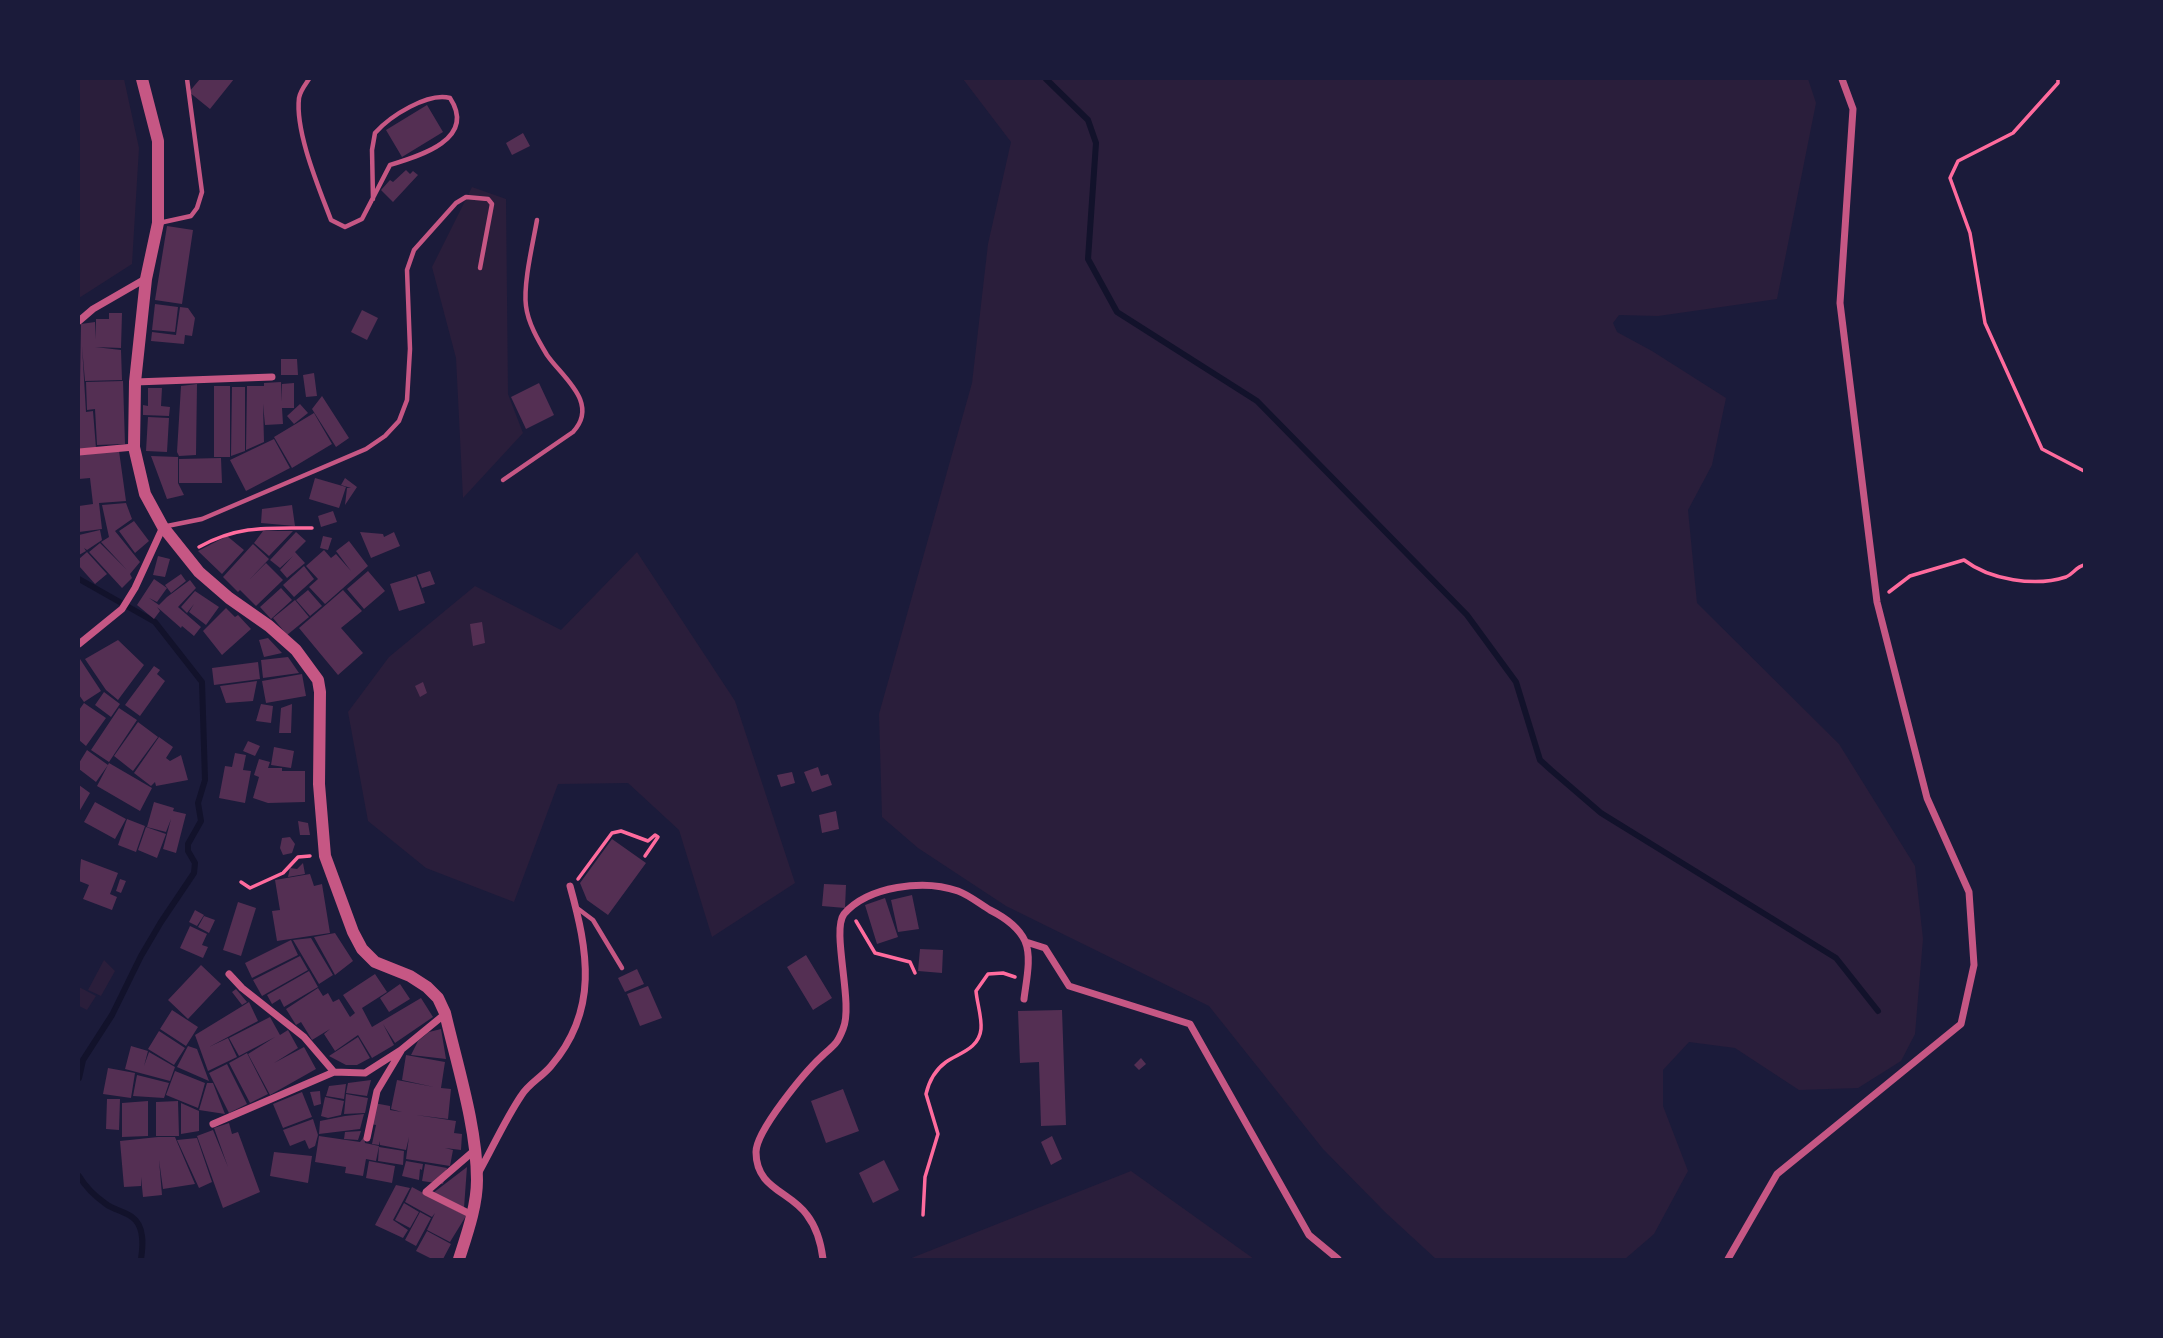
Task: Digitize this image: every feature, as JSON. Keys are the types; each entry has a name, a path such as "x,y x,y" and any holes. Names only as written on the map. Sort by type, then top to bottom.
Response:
{"street":[{"path":"142,79 158,141 158,223 146,279 135,382 134,447 145,494 163,527 199,572 296,650 318,680 318,785 325,856 353,932 362,949 375,962 410,976 428,987 438,998 445,1013 476,1149 477,1176 472,1214 459,1259"},
{"path":"1728,1259 1777,1174 1961,1024 1974,965 1969,892 1927,798 1877,602 1840,303 1853,108 1842,79"},
{"path":"79,321 93,309 146,279"},
{"path":"135,382 272,377"},
{"path":"79,453 134,447"},
{"path":"79,643 122,609 135,588 163,527"},
{"path":"477,1176 522,1094 552,1066 575,1031 587,982 582,930 570,886"},
{"path":"823,1259 821,1241 806,1213 761,1176 756,1154 757,1142 785,1099 822,1056 835,1047 845,1026 844,972 839,925 843,915 866,895 901,887 936,887 958,891 1009,920 1026,942 1028,969 1024,999"},
{"path":"1026,942 1045,948 1069,986 1190,1024 1309,1235 1338,1259"},
{"path":"229,974 242,988 304,1037 334,1072"},
{"path":"213,1124 334,1072 365,1073 401,1050 445,1013"},
{"path":"367,1138 377,1091 401,1050"},
{"path":"472,1214 426,1192 476,1149"}],"lane":[{"path":"158,223 191,216 197,208 202,192 187,79"},
{"path":"309,79 299,99 309,157 331,220 345,227 354,225 369,210 390,165 420,156 453,135 457,127 457,116 450,98 432,96 375,133 372,150 373,199"},
{"path":"163,527 202,519 366,449 385,436 399,421 407,400 410,349 407,270 414,250 456,203 466,197 488,199 492,204 480,268"},
{"path":"503,480 573,432 580,425 582,416 577,390 548,357 533,330 526,305 537,220"},
{"path":"576,907 593,920 622,968"}],"path":[{"path":"2058,79 2059,83 2013,133 1958,161 1950,178 1970,233 1985,323 2042,450 2084,471"},
{"path":"184,554 227,533 242,529 312,528"},
{"path":"1877,602 1910,576 1964,560 1977,570 2026,582 2069,576 2079,566 2084,565"},
{"path":"570,886 582,876 612,833 621,831 648,841 655,835 658,837 645,856"},
{"path":"241,882 250,888 283,873 298,856 325,856"},
{"path":"850,910 875,953 910,962 915,973"},
{"path":"923,1215 925,1177 938,1134 926,1094 927,1088 932,1077 946,1062 965,1053 977,1041 981,1030 976,990 988,974 1003,972 1015,977"}],"shaded area":[{"path":"79,79 124,79 139,148 132,264 79,298"},
{"path":"963,79 1808,79 1816,103 1777,299 1658,316 1619,315 1613,323 1617,332 1726,398 1712,465 1688,510 1697,603 1839,744 1915,866 1923,939 1915,1034 1901,1061 1858,1088 1799,1090 1735,1048 1689,1042 1663,1070 1663,1106 1688,1171 1654,1234 1625,1259 1436,1259 1323,1149 1209,1006 1006,906 918,848 882,817 879,714 972,383 988,244 1011,142"},
{"path":"472,187 506,199 508,394 523,433 463,498 456,358 432,267"},
{"path":"637,552 735,701 795,883 712,937 679,830 628,783 558,784 514,902 426,868 368,821 348,712 389,657 475,586 561,630"},
{"path":"104,960 115,971 101,996 88,990"},
{"path":"79,987 96,996 87,1010 79,1006"},
{"path":"1131,1171 1254,1259 909,1259"}],"building":[{"path":"200,79 234,79 210,109 189,92"},
{"path":"427,105 443,132 402,157 386,130"},
{"path":"523,133 530,146 512,155 506,143"},
{"path":"406,170 410,174 413,171 418,175 393,202 381,190 390,180 393,182"},
{"path":"167,226 193,230 182,304 155,300"},
{"path":"155,304 178,307 175,332 152,330"},
{"path":"180,307 188,308 195,318 192,336 185,335 184,344 151,341 152,332 176,335"},
{"path":"362,310 378,318 367,340 351,332"},
{"path":"109,313 122,313 121,348 95,347 121,350 122,380 85,381 82,346 86,412 93,411 96,448 79,449 81,324 95,322 96,339 96,319 109,319"},
{"path":"281,359 297,359 298,375 281,375"},
{"path":"314,373 317,396 306,397 303,375"},
{"path":"123,381 125,444 97,445 95,409 87,410 86,382"},
{"path":"281,382 282,402 282,384 294,383 294,408 282,408 283,424 265,425 263,404 264,442 246,450 247,386"},
{"path":"539,383 554,415 526,429 511,397"},
{"path":"197,384 196,455 179,456 177,452 181,386"},
{"path":"214,386 230,386 230,457 214,457"},
{"path":"232,387 245,387 245,451 231,456"},
{"path":"148,388 162,388 161,406 170,407 169,416 143,415 143,405 148,406"},
{"path":"322,396 349,438 336,447 312,409"},
{"path":"300,404 308,413 294,424 287,416"},
{"path":"314,413 332,444 292,468 274,437"},
{"path":"148,417 169,418 167,452 146,451"},
{"path":"274,439 290,468 246,491 230,460"},
{"path":"119,451 126,501 99,503 102,529 79,532 79,506 93,504 90,478 79,479 79,455"},
{"path":"151,456 178,457 178,483 184,495 167,499"},
{"path":"221,458 222,483 179,483 179,459"},
{"path":"315,478 346,487 339,508 309,499"},
{"path":"345,478 357,487 345,505 347,488 351,488 341,485"},
{"path":"126,503 132,519 115,531 140,562 130,574 132,578 122,588 89,552 100,543 127,570 101,542 109,537 102,505"},
{"path":"292,505 295,526 261,523 262,509"},
{"path":"333,511 337,522 321,527 318,516"},
{"path":"134,521 149,541 135,553 119,531"},
{"path":"100,530 102,540 87,550 84,548 86,551 79,555 79,535"},
{"path":"263,531 293,531 269,556 254,543"},
{"path":"296,532 306,541 295,552 305,563 287,578 280,570 293,556 280,568 270,560"},
{"path":"360,532 383,534 384,537 394,532 400,546 371,558"},
{"path":"227,536 244,550 222,574 198,551"},
{"path":"323,536 332,538 328,550 320,548"},
{"path":"349,541 368,566 325,604 309,587 318,579 306,566 324,550 331,558 336,554 351,571 336,551"},
{"path":"253,544 269,559 249,580 266,563 283,580 256,606 223,577"},
{"path":"87,552 107,574 95,584 79,566 79,559"},
{"path":"158,556 170,559 165,577 153,575"},
{"path":"304,566 314,579 294,597 283,585"},
{"path":"368,571 385,591 364,609 347,589"},
{"path":"430,571 435,584 422,588 417,575"},
{"path":"181,574 186,581 171,593 165,585"},
{"path":"416,576 425,603 399,611 390,584"},
{"path":"154,579 167,588 157,602 149,598 159,605 190,580 196,588 178,607 201,627 194,636 157,607 160,611 154,619 137,605"},
{"path":"281,588 292,600 271,619 260,607"},
{"path":"308,590 322,606 310,616 296,600"},
{"path":"343,590 362,611 341,628 363,653 338,675 299,628"},
{"path":"195,591 219,607 206,625 189,612 194,604 187,613 181,607"},
{"path":"295,600 309,617 287,635 273,618"},
{"path":"226,608 235,617 238,615 251,629 222,655 203,631"},
{"path":"482,622 485,643 473,646 470,624"},
{"path":"268,638 282,653 264,657 259,640"},
{"path":"118,640 144,665 118,700 106,690 85,659"},
{"path":"288,657 299,673 263,678 261,660"},
{"path":"80,659 101,691 84,702 79,695"},
{"path":"258,662 260,679 214,685 212,668"},
{"path":"154,666 160,670 157,674 165,681 140,716 125,705"},
{"path":"302,674 306,696 266,703 262,681"},
{"path":"257,681 253,701 226,703 220,686"},
{"path":"423,682 427,693 420,697 415,686"},
{"path":"104,692 120,704 111,717 95,705"},
{"path":"84,703 106,718 86,746 79,740 79,710"},
{"path":"261,704 273,706 271,723 256,721"},
{"path":"292,704 291,733 279,733 281,708"},
{"path":"119,708 137,720 109,762 91,750"},
{"path":"138,722 158,737 133,771 114,756"},
{"path":"159,737 173,747 166,758 170,761 181,755 188,780 156,786 155,782 151,786 134,773"},
{"path":"248,741 260,746 255,756 243,751"},
{"path":"274,747 294,751 291,768 271,765"},
{"path":"87,750 108,765 96,782 79,769 79,763"},
{"path":"235,753 246,755 243,770 251,771 245,803 219,798 225,766 232,767"},
{"path":"259,759 270,762 268,768 305,771 305,802 268,803 253,798 259,777 254,775"},
{"path":"109,763 152,788 140,811 97,786"},
{"path":"818,767 821,776 828,774 832,785 812,792 804,772"},
{"path":"792,772 795,783 781,787 777,775"},
{"path":"79,785 90,793 79,812"},
{"path":"95,802 126,819 115,839 84,822"},
{"path":"154,802 186,814 176,853 163,849 171,819 166,832 147,827"},
{"path":"836,811 839,829 822,833 819,815"},
{"path":"127,819 145,826 136,852 118,845"},
{"path":"298,821 308,823 310,835 300,835"},
{"path":"146,827 166,834 157,858 138,850"},
{"path":"290,837 295,844 292,853 283,855 280,848 282,838"},
{"path":"612,839 646,863 608,915 587,900 580,883"},
{"path":"81,859 118,873 110,894 117,897 112,910 83,899 89,885 79,881"},
{"path":"303,863 305,874 288,877 290,868 297,869"},
{"path":"310,874 314,886 322,884 330,933 277,941 272,911 280,910 275,880"},
{"path":"120,879 126,881 121,893 116,891"},
{"path":"824,884 846,885 845,908 822,906"},
{"path":"912,895 919,929 898,932 891,900"},
{"path":"885,898 898,937 877,944 865,905"},
{"path":"238,902 256,908 241,956 223,950"},
{"path":"195,910 204,915 197,926 189,922"},
{"path":"204,916 215,920 209,933 198,927"},
{"path":"190,926 207,934 202,945 208,947 203,958 180,948"},
{"path":"335,933 353,961 335,975 314,937"},
{"path":"311,938 333,975 319,984 293,940"},
{"path":"291,940 298,955 252,978 245,963"},
{"path":"920,949 943,950 942,973 918,971"},
{"path":"806,955 832,998 813,1010 787,967"},
{"path":"300,956 308,970 262,996 253,980"},
{"path":"201,965 221,984 188,1019 168,1000"},
{"path":"637,969 644,984 625,992 618,978"},
{"path":"309,971 318,987 284,1007 280,999 272,1004 267,995"},
{"path":"375,974 387,992 362,1008 372,1027 421,998 433,1017 395,1043 383,1024 394,1045 372,1058 358,1035 335,1051 324,1034 330,1029 312,1040 301,1022 296,1025 286,1009 318,988 323,996 328,993 333,1002 339,999 350,1017 355,1013 343,995"},
{"path":"400,984 410,999 389,1012 380,998"},
{"path":"648,986 662,1018 640,1026 627,994"},
{"path":"236,989 247,1002 242,1005 232,992"},
{"path":"249,1002 258,1021 209,1047 228,1038 237,1057 208,1071 195,1035"},
{"path":"172,1010 198,1027 186,1046 160,1029"},
{"path":"1062,1010 1066,1125 1041,1126 1039,1062 1020,1063 1018,1011"},
{"path":"270,1017 280,1035 288,1030 298,1048 274,1063 304,1047 316,1069 270,1095 248,1054 275,1037 239,1056 229,1038"},
{"path":"441,1029 446,1059 411,1055 418,1041 429,1032"},
{"path":"159,1031 185,1048 174,1065 148,1049"},
{"path":"358,1037 370,1058 357,1065 346,1065 329,1056"},
{"path":"131,1046 148,1051 144,1066 149,1052 175,1067 170,1081 125,1069"},
{"path":"188,1046 197,1049 209,1081 177,1067"},
{"path":"247,1053 268,1094 250,1103 229,1063"},
{"path":"406,1055 445,1062 441,1088 451,1089 448,1119 416,1115 456,1121 454,1133 462,1134 461,1150 445,1148 453,1150 450,1166 406,1159 409,1137 406,1150 380,1145 380,1141 379,1145 372,1144 376,1125 371,1124 374,1103 390,1106 390,1110 402,1112 391,1109 397,1080 434,1087 402,1080"},
{"path":"1141,1058 1146,1064 1139,1070 1134,1065"},
{"path":"227,1064 247,1104 229,1113 209,1073"},
{"path":"108,1068 135,1073 131,1098 103,1094"},
{"path":"175,1071 205,1083 198,1108 166,1095"},
{"path":"137,1075 169,1083 164,1098 133,1096"},
{"path":"371,1080 367,1096 346,1093 348,1083"},
{"path":"207,1083 213,1083 225,1114 199,1110"},
{"path":"346,1084 344,1099 326,1096 329,1086"},
{"path":"843,1089 859,1131 826,1143 811,1101"},
{"path":"320,1091 321,1104 314,1106 310,1092"},
{"path":"302,1092 312,1117 283,1128 273,1104"},
{"path":"346,1094 368,1098 365,1113 344,1114"},
{"path":"325,1097 344,1101 341,1115 328,1118 321,1116"},
{"path":"107,1099 120,1099 119,1130 106,1129"},
{"path":"148,1101 148,1136 122,1137 122,1103"},
{"path":"178,1101 179,1136 156,1136 156,1102"},
{"path":"181,1103 199,1111 199,1131 181,1134"},
{"path":"364,1114 360,1129 319,1134 320,1121"},
{"path":"313,1119 318,1135 315,1146 309,1149 305,1140 290,1146 283,1130"},
{"path":"229,1123 232,1134 238,1132 260,1192 223,1208 197,1136 213,1130 228,1167 214,1128"},
{"path":"361,1131 358,1140 344,1139 345,1132"},
{"path":"319,1136 360,1142 364,1137 365,1143 379,1146 376,1161 366,1159 363,1176 345,1173 346,1167 315,1162"},
{"path":"1052,1136 1062,1159 1051,1165 1041,1142"},
{"path":"175,1137 195,1184 163,1189 159,1160 162,1195 143,1197 141,1177 141,1186 124,1187 120,1141"},
{"path":"197,1138 212,1182 199,1188 177,1140"},
{"path":"379,1147 404,1151 403,1165 378,1161"},
{"path":"274,1152 312,1156 308,1183 270,1176"},
{"path":"884,1160 899,1190 873,1203 859,1173"},
{"path":"369,1161 395,1166 392,1183 366,1178"},
{"path":"406,1161 423,1164 419,1180 402,1176"},
{"path":"425,1164 447,1168 443,1184 422,1181"},
{"path":"467,1167 464,1208 433,1193"},
{"path":"396,1185 410,1188 393,1220 408,1230 403,1238 375,1225"},
{"path":"412,1187 466,1216 450,1242 427,1230 435,1213 432,1217 405,1202"},
{"path":"404,1203 419,1212 410,1228 395,1220"},
{"path":"420,1212 431,1218 416,1246 405,1240"},
{"path":"427,1231 451,1244 443,1259 432,1259 416,1251"}],"waterway":[{"path":"1046,79 1088,120 1096,143 1088,259 1117,312 1257,401 1467,615 1516,682 1540,760 1601,813 1836,958 1878,1011"},
{"path":"79,579 155,622 202,682 205,780 198,803 201,821 188,844 188,851 195,863 194,873 141,956 112,1015 83,1060 79,1078"},
{"path":"79,1176 102,1201 136,1221 142,1236 141,1259"}]}
